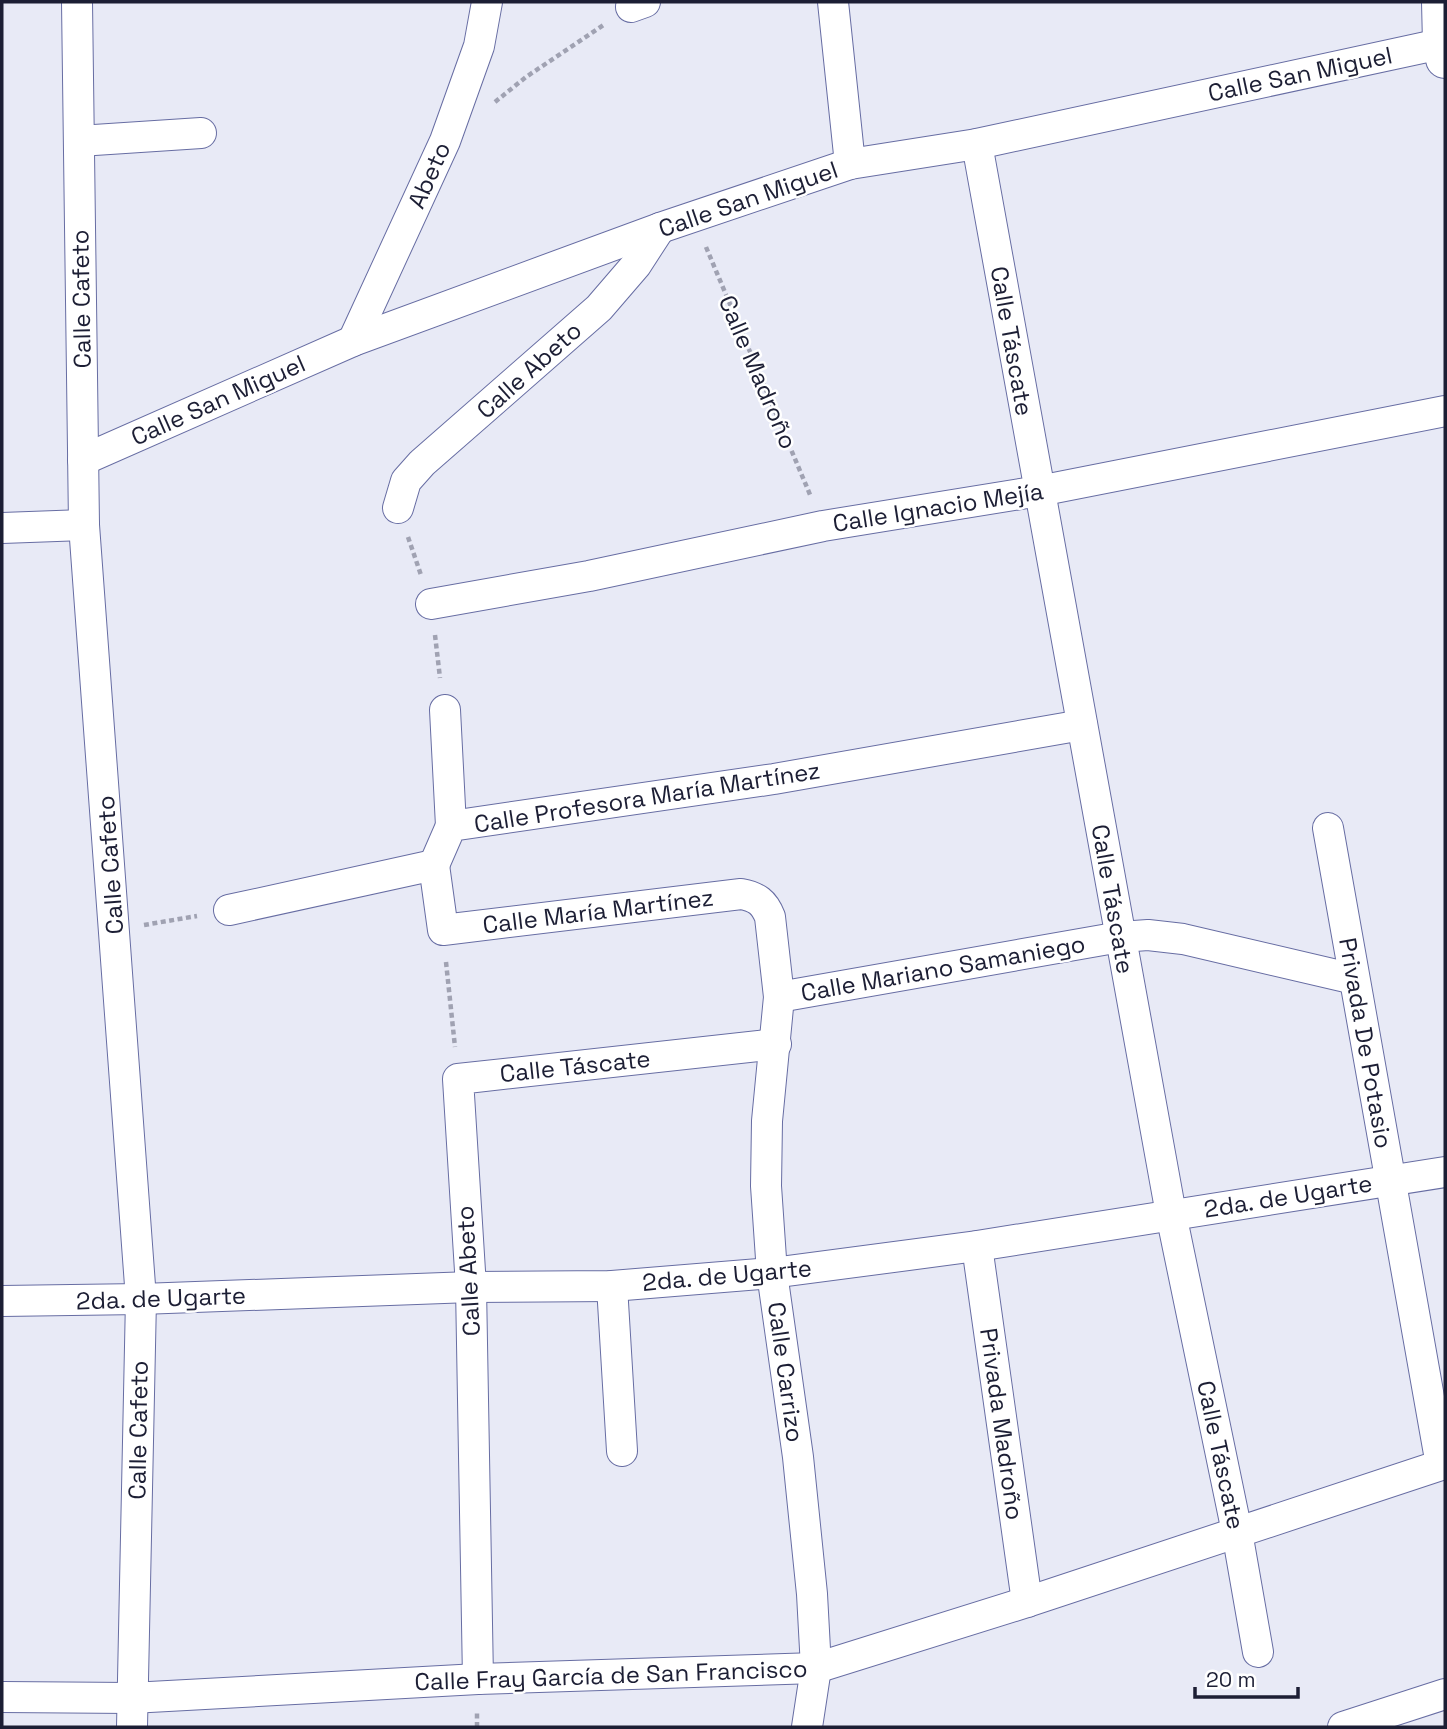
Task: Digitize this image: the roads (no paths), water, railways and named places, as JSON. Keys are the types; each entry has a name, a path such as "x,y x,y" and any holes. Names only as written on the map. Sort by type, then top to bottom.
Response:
{"street":[{"name":"Calle Cafeto","path":"77,2 84,525 141,1299 132,1727"},
{"name":"Abeto","path":"353,341 445,141 479,46 487,2"},
{"path":"833,2 850,164"},
{"path":"1441,2 1444,48"},
{"name":"Calle San Miguel","path":"83,460 353,341 660,228 850,164 977,144 1444,48"},
{"path":"79,141 201,133"},
{"name":"Calle Táscate","path":"977,144 1171,1214 1237,1532 1258,1651"},
{"name":"Calle Abeto","path":"398,508 406,481 422,463 599,307 636,265 660,228"},
{"name":"Calle Ignacio Mejía","path":"431,604 589,576 823,526 1040,491 1445,411"},
{"path":"2,528 84,525"},
{"path":"444,710 451,826"},
{"name":"Calle Profesora María Martínez","path":"434,865 451,826 774,779 1082,725"},
{"name":"Privada De Potasio","path":"1328,828 1441,1465"},
{"path":"229,910 434,865"},
{"name":"Calle María Martínez","path":"434,865 443,930 741,894 754,897"},
{"name":"Calle Carrizo","path":"754,897 766,907 769,917 779,996 767,1121 766,1186 772,1273 798,1457 812,1594 816,1668 807,1727"},
{"name":"Calle Mariano Samaniego","path":"779,996 1120,937 1148,935 1183,939 1354,979"},
{"name":"Calle Táscate","path":"458,1079 776,1044"},
{"name":"Calle Abeto","path":"458,1079 471,1287 478,1679"},
{"name":"2da. de Ugarte","path":"2,1301 141,1299 471,1287 612,1286 772,1273 977,1246 1445,1172"},
{"name":"Privada Madroño","path":"977,1246 1027,1602"},
{"path":"612,1286 622,1451"},
{"name":"Calle Fray García de San Francisco","path":"2,1697 131,1698 478,1679 816,1668 1027,1602 1441,1465"},
{"path":"1343,1727 1445,1694"}]}
